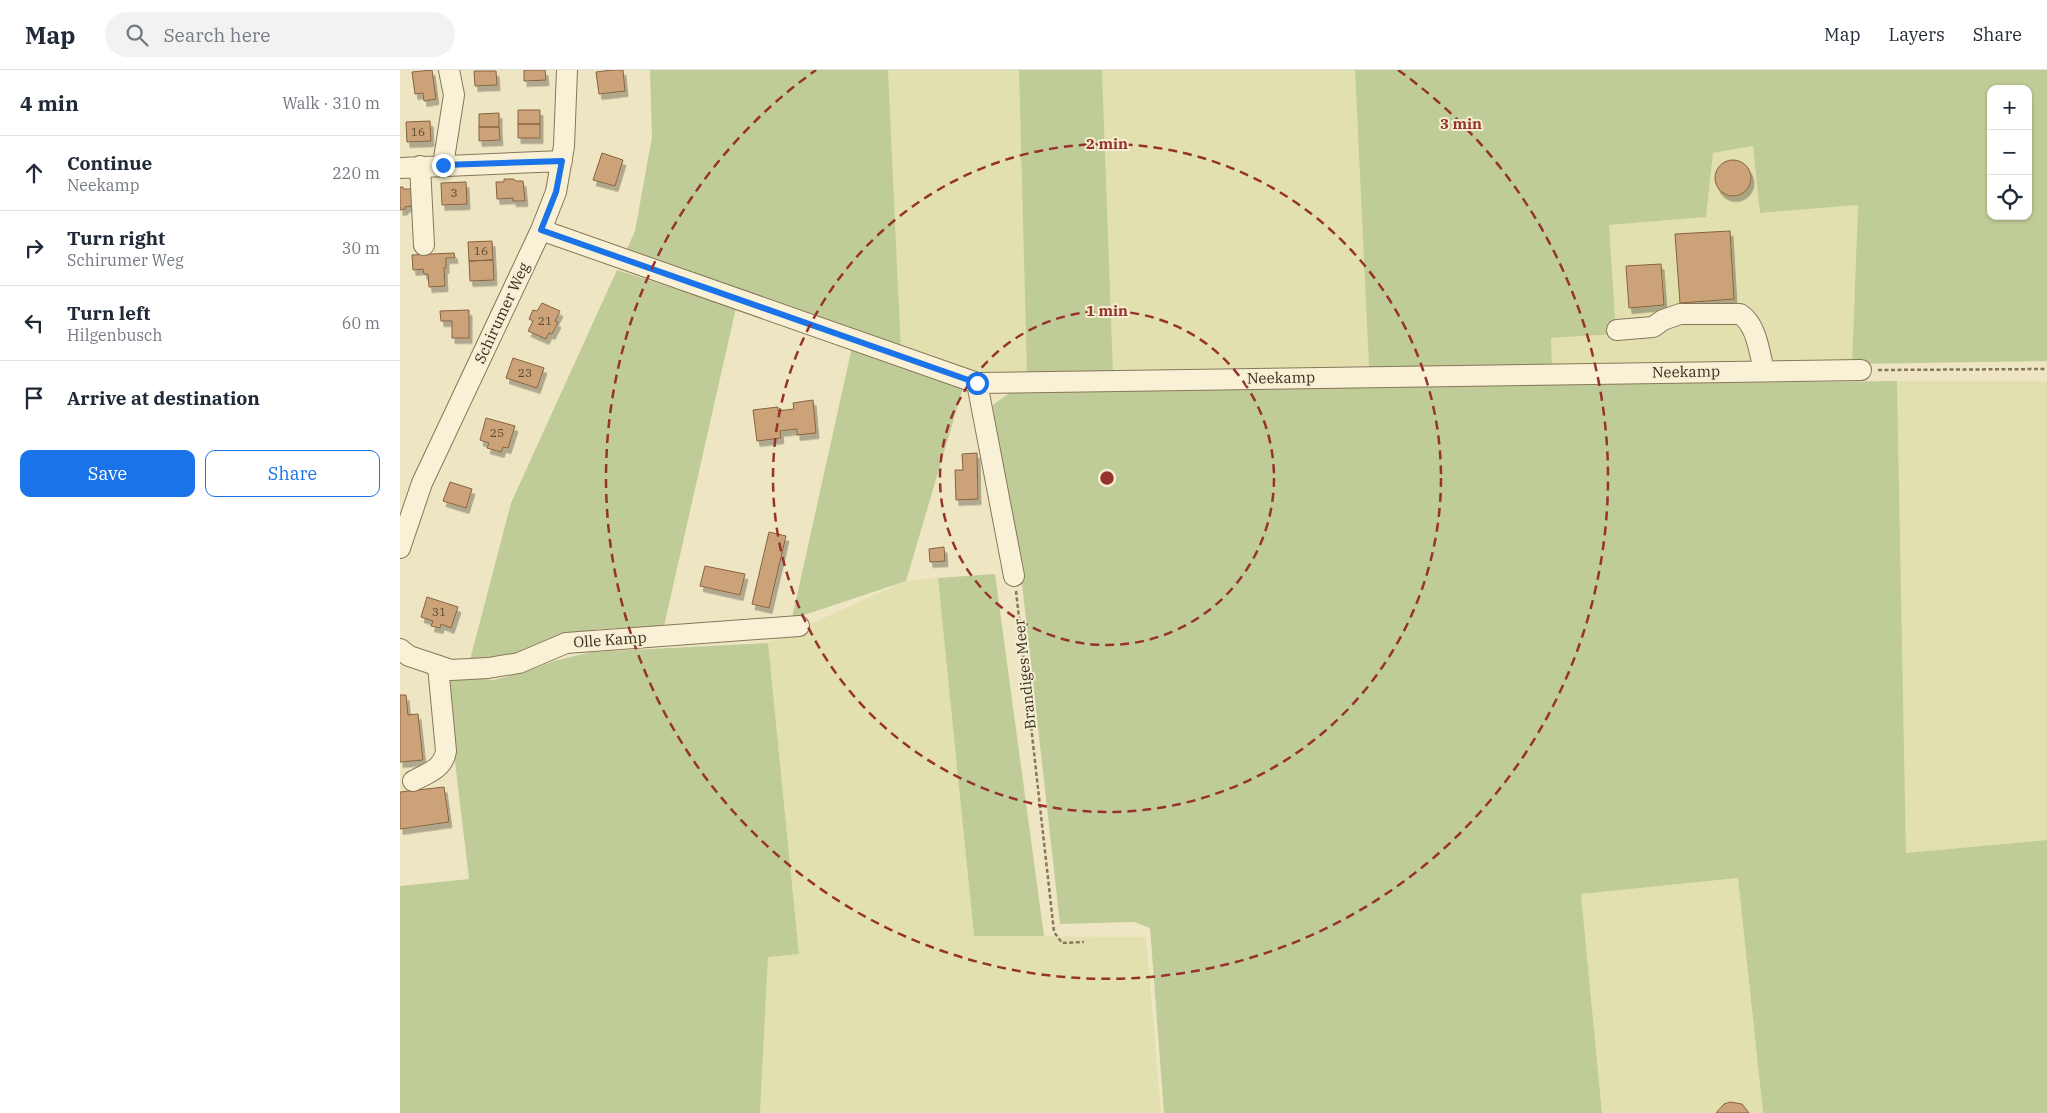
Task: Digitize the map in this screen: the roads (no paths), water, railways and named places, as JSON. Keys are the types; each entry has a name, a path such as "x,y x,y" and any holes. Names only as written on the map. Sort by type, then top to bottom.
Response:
{"street":[{"path":"443,165 454,95 450,70"},
{"name":"Schirumer Weg","path":"400,548 422,483 541,230 556,192 564,146 567,70"},
{"path":"424,246 410,167 562,161"},
{"name":"Neekamp","path":"541,230 977,383 1861,370"},
{"path":"1617,330 1653,327 1663,320 1680,314 1740,314 1749,322 1753,330 1764,370"},
{"path":"977,383 1014,576"},
{"name":"Olle Kamp","path":"400,649 409,656 451,670 488,668 519,663 566,644 799,626"},
{"path":"413,781 444,762 446,751 438,666"}]}
